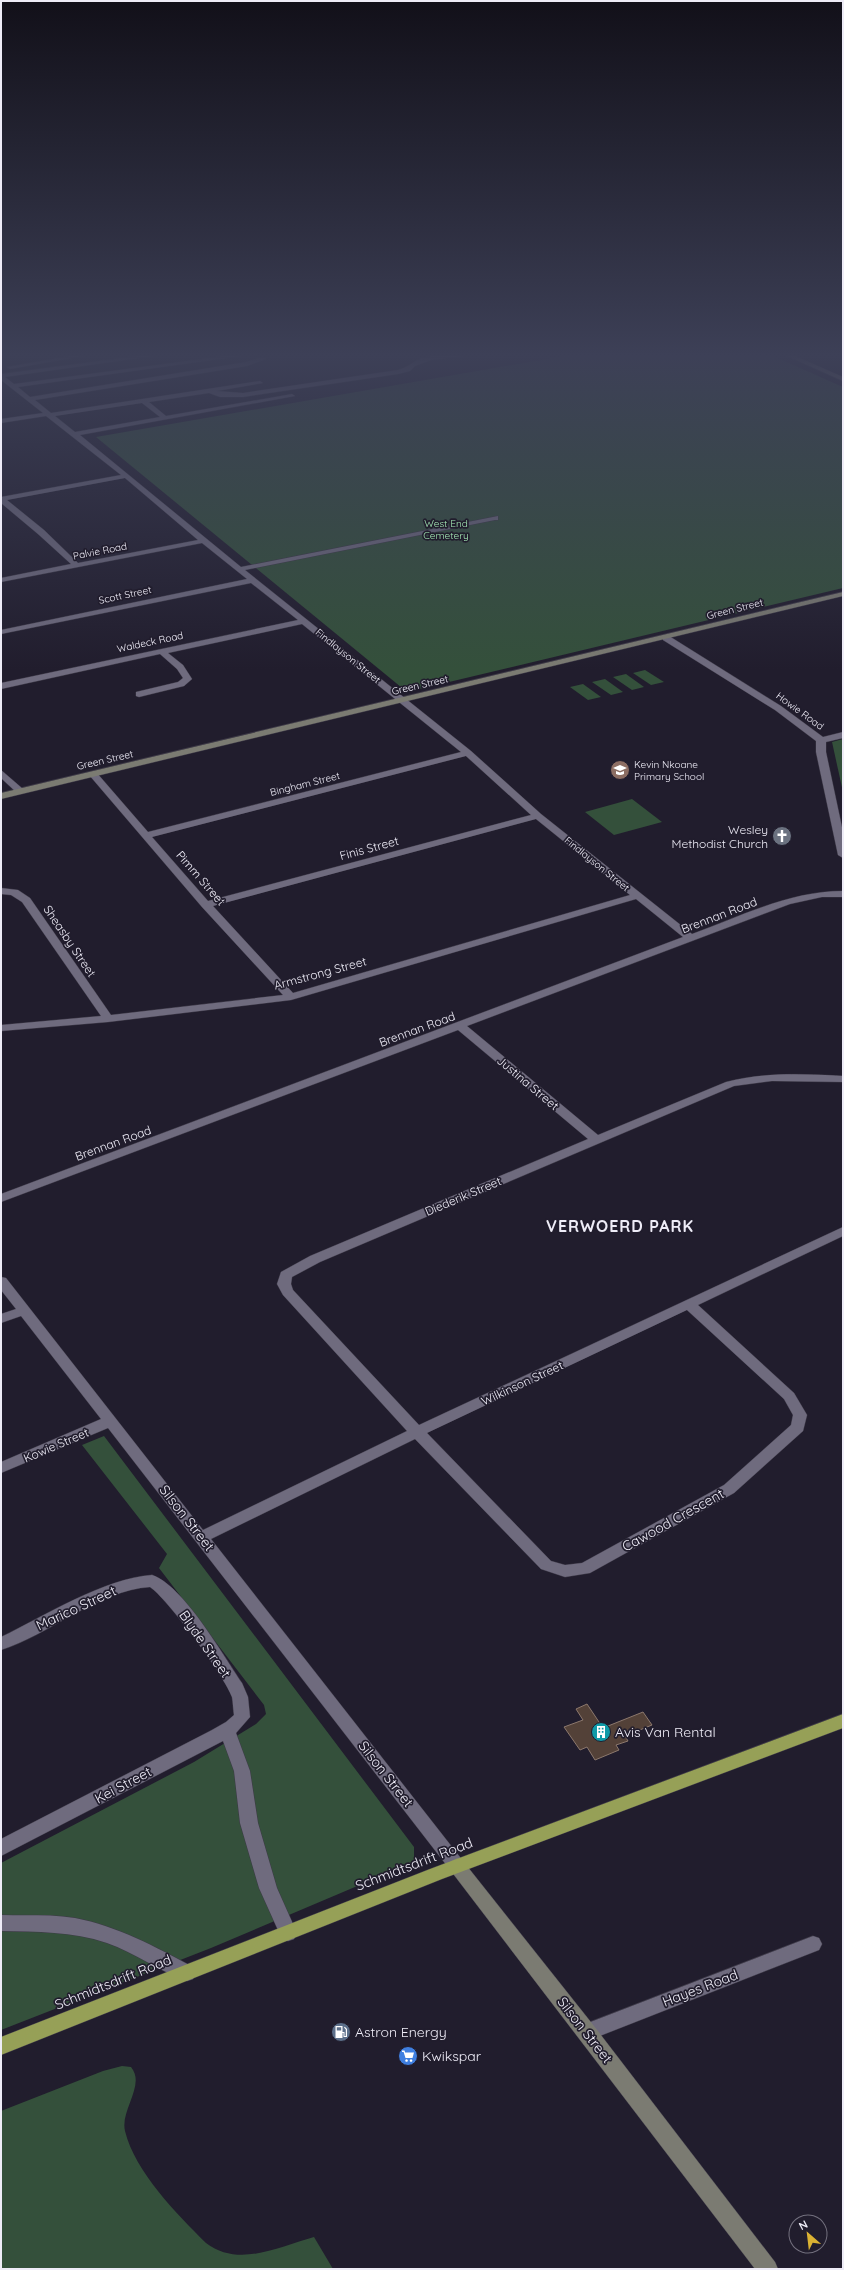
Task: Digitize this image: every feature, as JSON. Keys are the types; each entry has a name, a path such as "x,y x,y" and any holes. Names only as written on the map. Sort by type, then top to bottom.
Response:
{"highway":[{"name":"Schmidtsdrift Road","path":"1,2046 457,1866 843,1721"}],"street":[{"name":"Findlayson Street","path":"104,458 203,541 254,580 468,753 538,816 636,896 692,939"},
{"path":"1,499 126,476"},
{"path":"1,499 42,532 76,565"},
{"path":"240,569 495,518"},
{"name":"Palvie Road","path":"1,580 203,541"},
{"name":"Scott Street","path":"1,632 254,580"},
{"name":"Green Street","path":"1,796 404,701 843,594"},
{"name":"Waldeck Road","path":"1,686 304,620"},
{"name":"Howie Road","path":"666,638 778,708 821,740 821,752 838,814 843,855"},
{"path":"139,694 181,684 188,680 180,667 161,651"},
{"path":"821,740 843,735"},
{"name":"Bingham Street","path":"147,835 468,753"},
{"path":"1,773 20,791"},
{"name":"Pimm Street","path":"93,774 206,905 290,997"},
{"name":"Finis Street","path":"206,905 538,816"},
{"name":"Sheasby Street","path":"1,891 14,892 26,900 108,1019"},
{"name":"Brennan Road","path":"1,1198 461,1027 787,902 822,894 843,894"},
{"name":"Armstrong Street","path":"1,1028 108,1019 290,997 636,896"},
{"name":"Justina Street","path":"461,1027 596,1140"},
{"name":"Diederik Street","path":"417,1432 288,1292 284,1284 286,1275 315,1259 596,1140 739,1082 773,1077 843,1080"},
{"name":"Wilkinson Street","path":"202,1537 417,1432 843,1231"},
{"name":"Silson Street","path":"1,1281 587,2032 768,2269"},
{"name":"Cawood Crescent","path":"417,1432 546,1565 565,1571 584,1569 729,1489 798,1427 800,1415 789,1396 690,1304"},
{"path":"1,1319 23,1310"},
{"name":"Kowie Street","path":"1,1468 111,1421"},
{"name":"Marico Street","path":"1,1644 110,1592 138,1582 153,1581"},
{"name":"Blyde Street","path":"153,1581 169,1592 236,1688 240,1697 242,1717"},
{"name":"Kei Street","path":"1,1848 227,1730 242,1717"},
{"path":"227,1730 242,1771 249,1823 268,1888 288,1933"},
{"path":"1,1923 82,1928 103,1934 139,1949 187,1972"},
{"name":"Hayes Road","path":"587,2032 813,1944"}],"green space":[{"name":"West End Cemetery","path":"122,458 843,458 843,588 407,692"},
{"path":"645,670 664,682 651,685 633,673"},
{"path":"626,674 644,687 632,690 613,677"},
{"path":"605,679 623,692 611,695 592,682"},
{"path":"583,684 601,697 588,700 570,687"},
{"path":"843,739 843,792 832,742"},
{"path":"632,799 662,822 614,835 585,812"},
{"path":"104,1436 414,1847 414,1862 211,1948 1,2030 1,1863 194,1762 256,1724 266,1714 264,1705 159,1568 167,1554 82,1445"},
{"path":"122,2066 131,2067 135,2074 136,2082 124,2123 130,2146 147,2177 158,2192 206,2243 219,2250 232,2254 245,2255 273,2250 314,2237 333,2269 1,2269 1,2111 103,2071"}],"building":[{"name":"Avis Van Rental","path":"587,1704 603,1728 643,1712 652,1725 625,1736 628,1741 616,1745 619,1750 595,1760 587,1747 580,1750 564,1727 583,1720 576,1709"}],"place":[{"name":"Kevin Nkoane Primary School","path":"620,770"},
{"name":"Wesley Methodist Church","path":"782,836"},
{"name":"Avis Van Rental","path":"601,1732"},
{"name":"Astron Energy","path":"341,2032"},
{"name":"Kwikspar","path":"408,2056"}],"district":[{"name":"VERWOERD PARK","path":"620,1226"}]}
